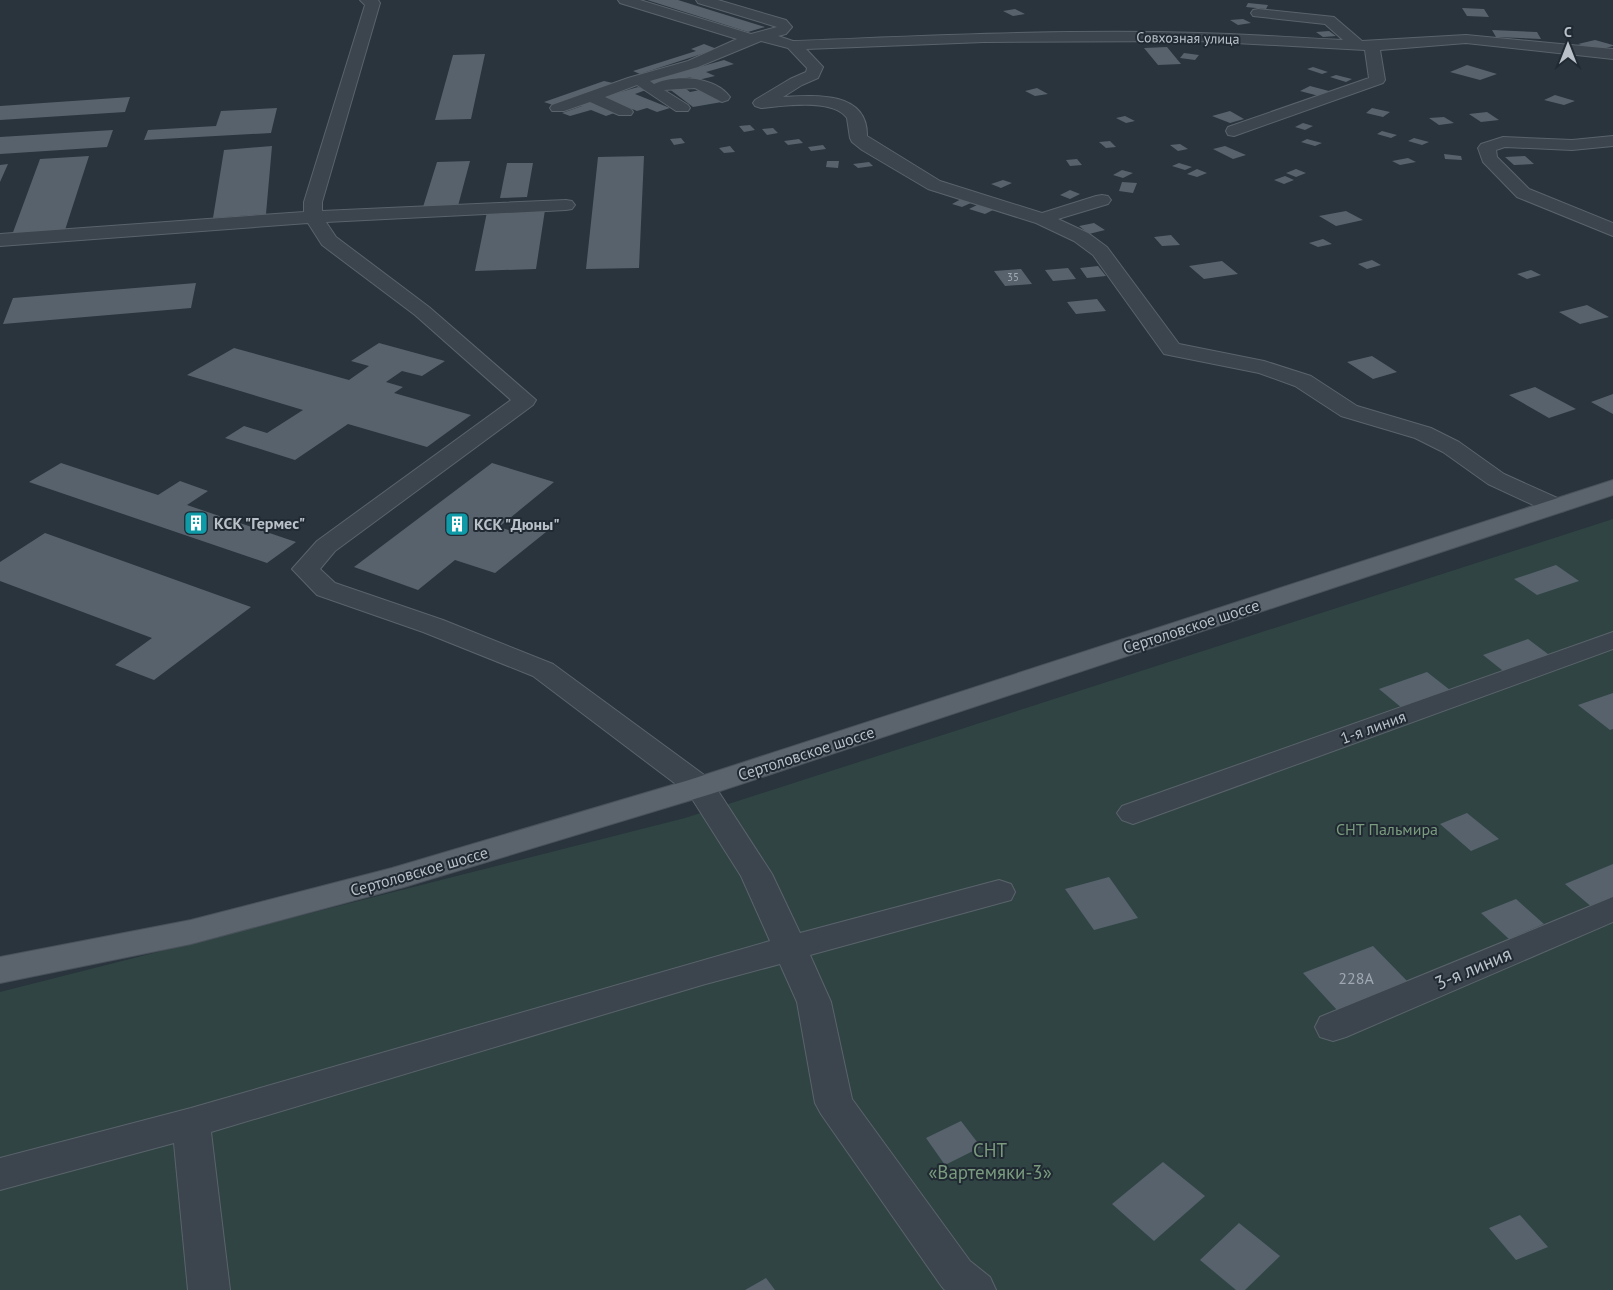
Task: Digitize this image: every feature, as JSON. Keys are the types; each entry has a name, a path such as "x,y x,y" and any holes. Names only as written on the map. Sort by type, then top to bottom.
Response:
{"main road":[{"name":"Сертоловское шоссе","path":"0,970 191,932 393,879 700,787 1606,489"}],"street":[{"path":"367,0 373,3 313,202 313,216 329,241 422,311 526,400 326,546 305,569 326,589 433,626 543,670 700,787 756,874 814,1002 834,1103 957,1285"},
{"name":"Совхозная улица","path":"625,0 757,38 793,45 984,38 1102,37 1199,37 1365,45 1466,38 1613,54"},
{"path":"558,108 634,81 693,64 757,38 781,31 785,27 781,23 703,0"},
{"path":"1234,131 1352,87 1377,80 1365,45 1329,20 1258,14"},
{"path":"793,45 815,67 813,76 796,82 761,103 819,101 841,104 851,110 856,118 858,138 868,146 934,185 1043,219 1081,237 1100,251 1172,349 1264,368 1303,381 1349,411 1422,433 1451,447 1496,479 1555,506"},
{"path":"634,81 651,88 682,108"},
{"path":"651,88 697,83 707,86 722,97"},
{"path":"592,97 625,112"},
{"path":"1613,141 1572,145 1503,142 1487,148 1489,158 1522,193 1613,230"},
{"path":"1043,219 1059,212 1102,200"},
{"path":"0,240 313,216 566,205"},
{"name":"1-я линия","path":"1133,813 1613,640"},
{"path":"0,1174 191,1123 702,972 999,892"},
{"name":"3-я линия","path":"1333,1027 1613,909"},
{"path":"191,1123 209,1290"}],"green space":[{"path":"1613,519 1613,1290 0,1290 0,992 685,818"}],"building":[{"path":"647,0 678,0 765,27 748,32"},
{"path":"1248,3 1268,5 1266,9 1246,7"},
{"path":"1462,8 1484,9 1489,17 1467,16"},
{"path":"1015,9 1025,14 1013,16 1003,11"},
{"path":"1243,19 1251,23 1238,25 1230,20"},
{"path":"1492,30 1537,32 1541,39 1496,37"},
{"path":"1329,31 1336,36 1323,37 1316,32"},
{"path":"1595,40 1613,46 1598,50 1578,44"},
{"path":"704,44 717,49 640,74 633,71 696,51 691,49"},
{"path":"1167,47 1181,64 1158,65 1144,48"},
{"path":"1184,53 1199,55 1195,60 1180,58"},
{"path":"485,54 471,119 435,120 453,55"},
{"path":"724,60 734,64 706,72 715,76 698,80 689,77 653,85 647,82"},
{"path":"1467,65 1497,74 1480,80 1450,72"},
{"path":"1313,67 1328,72 1322,74 1307,69"},
{"path":"1336,75 1352,79 1346,82 1330,77"},
{"path":"604,81 613,83 553,105 544,102"},
{"path":"681,85 690,92 705,89 722,102 693,107 668,88"},
{"path":"1310,86 1329,91 1319,96 1300,91"},
{"path":"638,87 646,90 635,94 670,108 657,112 647,108 637,111 603,97"},
{"path":"1037,88 1048,94 1035,96 1025,91"},
{"path":"1555,95 1575,101 1564,105 1544,100"},
{"path":"130,97 125,112 0,120 0,106"},
{"path":"590,101 617,112 606,116 591,110 570,116 562,113 582,106 579,105"},
{"path":"277,108 271,133 144,140 148,130 216,126 221,111"},
{"path":"1372,108 1390,112 1383,117 1366,113"},
{"path":"1230,111 1244,119 1230,123 1212,116"},
{"path":"1487,112 1499,120 1481,122 1469,114"},
{"path":"1125,116 1135,121 1126,123 1116,118"},
{"path":"1444,117 1454,123 1439,125 1429,118"},
{"path":"1303,123 1313,126 1305,130 1295,127"},
{"path":"750,125 755,130 744,132 739,126"},
{"path":"773,128 778,133 767,135 762,129"},
{"path":"113,130 107,147 0,154 0,137"},
{"path":"1382,131 1397,135 1391,138 1377,134"},
{"path":"681,138 685,143 674,145 670,139"},
{"path":"1414,138 1429,142 1422,145 1408,141"},
{"path":"799,139 803,143 788,145 784,141"},
{"path":"1307,139 1322,143 1315,146 1301,142"},
{"path":"1110,141 1116,147 1106,148 1099,142"},
{"path":"1180,144 1188,149 1178,151 1170,145"},
{"path":"823,145 826,149 811,151 808,147"},
{"path":"272,146 266,214 213,218 224,150"},
{"path":"730,146 735,152 724,153 719,148"},
{"path":"1225,146 1246,155 1233,159 1213,149"},
{"path":"1444,154 1461,156 1462,160 1445,159"},
{"path":"89,156 65,230 12,235 40,159"},
{"path":"644,156 639,268 586,269 598,157"},
{"path":"1525,156 1534,164 1514,165 1505,157"},
{"path":"1408,158 1416,162 1400,165 1392,161"},
{"path":"1077,159 1082,165 1070,166 1066,160"},
{"path":"470,161 458,206 423,207 437,162"},
{"path":"827,161 839,161 838,168 826,167"},
{"path":"869,162 873,166 858,168 853,164"},
{"path":"507,163 533,163 527,197 500,198"},
{"path":"1179,163 1192,167 1185,170 1172,166"},
{"path":"8,164 0,182 0,165"},
{"path":"1197,169 1207,173 1197,177 1187,174"},
{"path":"1296,169 1306,173 1296,177 1286,173"},
{"path":"1122,170 1133,173 1123,178 1113,175"},
{"path":"1285,176 1294,180 1284,184 1274,180"},
{"path":"1003,180 1012,183 1001,188 991,184"},
{"path":"1122,182 1137,183 1133,193 1119,191"},
{"path":"1070,190 1080,194 1070,199 1060,195"},
{"path":"963,198 973,202 962,207 952,204"},
{"path":"981,203 997,208 985,214 969,209"},
{"path":"545,210 536,269 475,271 487,212"},
{"path":"1346,211 1363,220 1336,226 1319,216"},
{"path":"1094,223 1105,230 1089,234 1079,226"},
{"path":"1171,235 1180,245 1162,246 1154,237"},
{"path":"1323,239 1332,244 1318,247 1309,243"},
{"path":"1372,260 1381,265 1367,269 1358,264"},
{"path":"1222,261 1238,274 1204,279 1189,266"},
{"path":"1098,266 1106,276 1087,278 1080,268"},
{"path":"1068,268 1076,279 1053,281 1045,270"},
{"path":"1021,269 1032,284 1005,286 994,271"},
{"path":"1531,270 1541,275 1527,279 1517,274"},
{"path":"196,283 191,308 3,324 13,298"},
{"path":"1097,299 1106,311 1076,314 1067,302"},
{"path":"1587,305 1609,317 1580,324 1559,312"},
{"path":"379,343 445,361 422,376 402,371 386,382 403,387 394,393 471,415 427,447 348,424 295,460 225,438 244,426 267,433 303,410 187,375 234,348 349,380 369,366 351,361"},
{"path":"1372,356 1397,372 1373,379 1347,362"},
{"path":"1535,387 1576,409 1549,418 1509,395"},
{"path":"1613,394 1613,414 1591,402"},
{"name":"КСК \"Гермес\"","path":"61,463 158,495 180,481 208,491 187,505 296,542 267,563 29,482"},
{"name":"КСК \"Дюны\"","path":"492,463 554,482 499,527 515,532 528,521 551,528 495,573 455,560 418,590 354,567"},
{"path":"45,533 251,607 154,680 115,665 152,638 0,581 0,562"},
{"path":"1556,565 1579,581 1537,595 1514,579"},
{"path":"1528,639 1552,657 1507,674 1483,655"},
{"path":"1427,672 1450,690 1402,708 1379,689"},
{"path":"1613,693 1613,729 1610,730 1578,705"},
{"path":"1467,813 1499,839 1471,851 1440,824"},
{"path":"1613,864 1613,901 1594,909 1565,884"},
{"path":"1109,877 1138,918 1094,930 1065,889"},
{"path":"1516,899 1544,924 1509,939 1481,913"},
{"path":"1373,946 1409,983 1337,1010 1303,973"},
{"path":"961,1121 981,1147 945,1165 926,1138"},
{"path":"1163,1162 1205,1196 1154,1241 1112,1204"},
{"path":"1520,1215 1548,1247 1516,1260 1489,1228"},
{"path":"1239,1223 1280,1256 1245,1290 1236,1290 1200,1260"},
{"path":"766,1278 775,1290 745,1290"}],"place":[{"name":"КСК \"Гермес\"","path":"196,523"},
{"name":"КСК \"Дюны\"","path":"457,524"}],"park label":[{"name":"СНТ Пальмира","path":"1387,829"},
{"name":"СНТ «Вартемяки-3»","path":"990,1161"}]}
